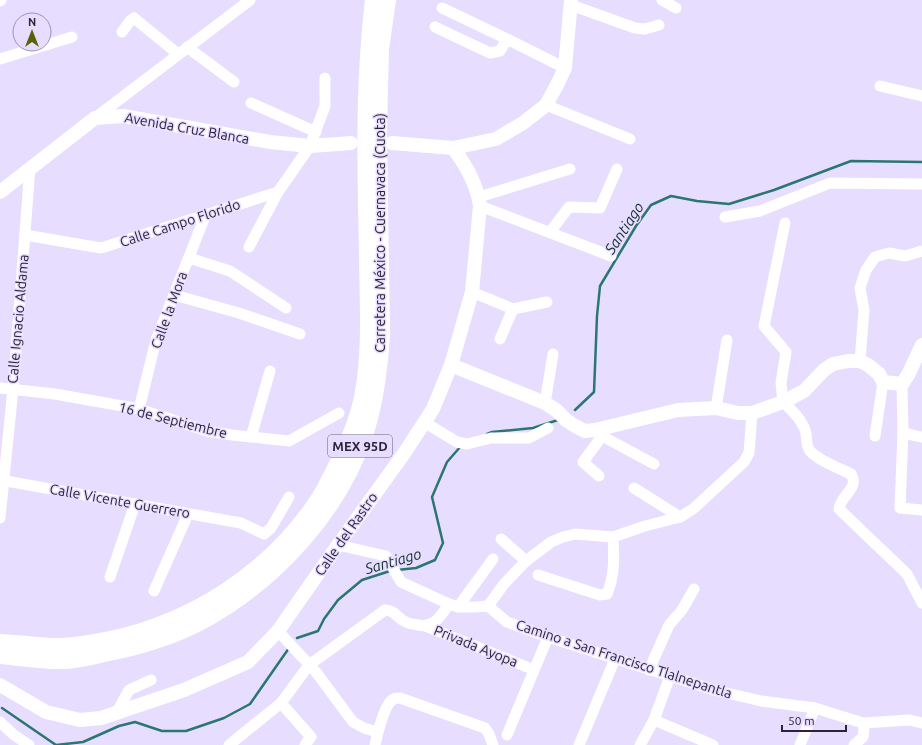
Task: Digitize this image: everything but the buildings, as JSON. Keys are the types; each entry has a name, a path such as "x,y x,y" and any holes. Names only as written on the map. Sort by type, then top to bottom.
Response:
{"highway":[{"name":"Carretera México - Cuernavaca (Cuota)","path":"0,642 55,646 108,640 140,632 196,609 242,580 261,564 294,531 315,504 332,474 351,434 363,394 366,370 368,344 366,82 373,0"},
{"name":"Carretera México - Cuernavaca (Cuota)","path":"0,656 67,661 96,656 156,641 209,618 265,578 303,540 319,522 342,484 356,457 367,430 372,410 380,361 382,334 379,133 381,49 388,0"}],"main road":[{"path":"392,143 453,148 496,139 523,123 546,105 565,68 571,1"},
{"name":"Avenida Cruz Blanca","path":"94,118 123,116 270,142 310,146 351,143"},
{"path":"0,192 94,118"},
{"name":"Calle del Rastro","path":"1,688 46,712 80,720 101,718 184,690 248,662 278,631 403,455 433,409 451,365 472,292 479,201 465,164 453,148"},
{"path":"451,365 545,403 575,426 585,431 599,433 678,410 716,408 738,413 752,412 782,402 804,392 824,370 833,364 848,361 860,361 868,365 879,374 883,382 902,384 908,375 921,347"}],"street":[{"path":"94,118 250,0"},
{"path":"662,0 676,8"},
{"path":"571,1 635,28 645,28 659,25"},
{"path":"442,8 565,68"},
{"path":"122,32 134,18 183,51 234,82"},
{"path":"435,27 490,53 500,51 508,39"},
{"path":"0,59 72,37"},
{"path":"249,247 278,192 310,146 325,106 325,78"},
{"path":"880,86 922,96"},
{"path":"251,102 316,132"},
{"path":"546,105 630,139"},
{"name":"Calle Ignacio Aldama","path":"0,518 2,480 13,389 30,167"},
{"path":"479,201 570,169"},
{"path":"550,232 569,207 600,208 617,169"},
{"path":"725,217 760,211 830,183 922,184"},
{"name":"Calle Campo Florido","path":"25,236 101,248 278,192"},
{"path":"479,201 550,232 611,256"},
{"name":"Calle la Mora","path":"139,409 156,340 206,214"},
{"path":"785,223 764,326 786,352 781,383 782,402 793,410 806,432 807,446 809,450 816,456 851,474 852,487 839,505 839,509 907,574 922,603"},
{"path":"860,361 864,310 860,288 866,270 874,257 889,253 905,256 922,251"},
{"path":"189,258 230,271 286,308"},
{"path":"472,292 513,309 547,302"},
{"path":"174,295 239,313 300,334"},
{"path":"500,339 513,309"},
{"path":"716,408 727,340"},
{"path":"545,403 553,354"},
{"path":"251,437 270,371"},
{"path":"875,436 883,382"},
{"path":"902,384 903,433 900,508 922,510"},
{"name":"16 de Septiembre","path":"0,388 55,394 139,409 208,431 289,441 339,413"},
{"path":"338,545 386,556 401,582 453,605 475,608 488,606 504,584 526,561 551,542 575,534 613,537 645,526 680,517 693,510 744,462 749,453 752,412"},
{"path":"424,422 457,442 467,444 491,438 529,438 548,428"},
{"path":"599,476 583,462 599,433 654,464"},
{"path":"903,433 922,437"},
{"name":"Calle Vicente Guerrero","path":"2,480 241,524 264,534 271,528 289,497"},
{"path":"634,488 680,517"},
{"path":"110,577 135,504"},
{"path":"154,591 188,514"},
{"path":"538,575 600,595 607,594 615,564 613,537"},
{"path":"501,539 526,561"},
{"path":"425,626 433,624 453,605 493,559"},
{"path":"650,670 668,625 682,610 694,589"},
{"name":"Camino a San Francisco Tlalnepantla","path":"488,606 507,622 548,637 714,690 761,701 815,708 863,723"},
{"name":"Privada Ayopa","path":"309,665 385,610 392,611 405,622 425,626 527,667"},
{"path":"278,631 309,665 353,722 364,728 377,732"},
{"path":"507,735 548,637"},
{"path":"579,745 615,659"},
{"path":"229,745 281,703 309,665"},
{"path":"640,745 654,720 670,676"},
{"path":"117,712 129,690 151,680"},
{"path":"375,745 377,732 390,702 394,698 400,698 485,728 493,745"},
{"path":"281,703 311,738 305,745"},
{"path":"800,745 815,708"},
{"path":"654,720 713,745"},
{"path":"854,745 863,737 863,723 909,720 922,723"},
{"path":"0,722 14,735 29,745"}],"waterway":[{"name":"Santiago","path":"575,410 594,392 597,316 600,286 636,226 651,205 671,196 697,201 729,204 774,190 851,161 922,162"},
{"name":"Santiago","path":"487,434 492,432 533,428 558,420"},
{"name":"Santiago","path":"397,570 416,568 435,560 443,543 432,497 447,462 461,446"},
{"name":"Santiago","path":"297,638 318,631 324,619 338,600 362,580 390,571"},
{"name":"Santiago","path":"2,708 56,745 83,742 119,726 135,722 162,731 186,731 224,718 250,704 289,648"}]}
